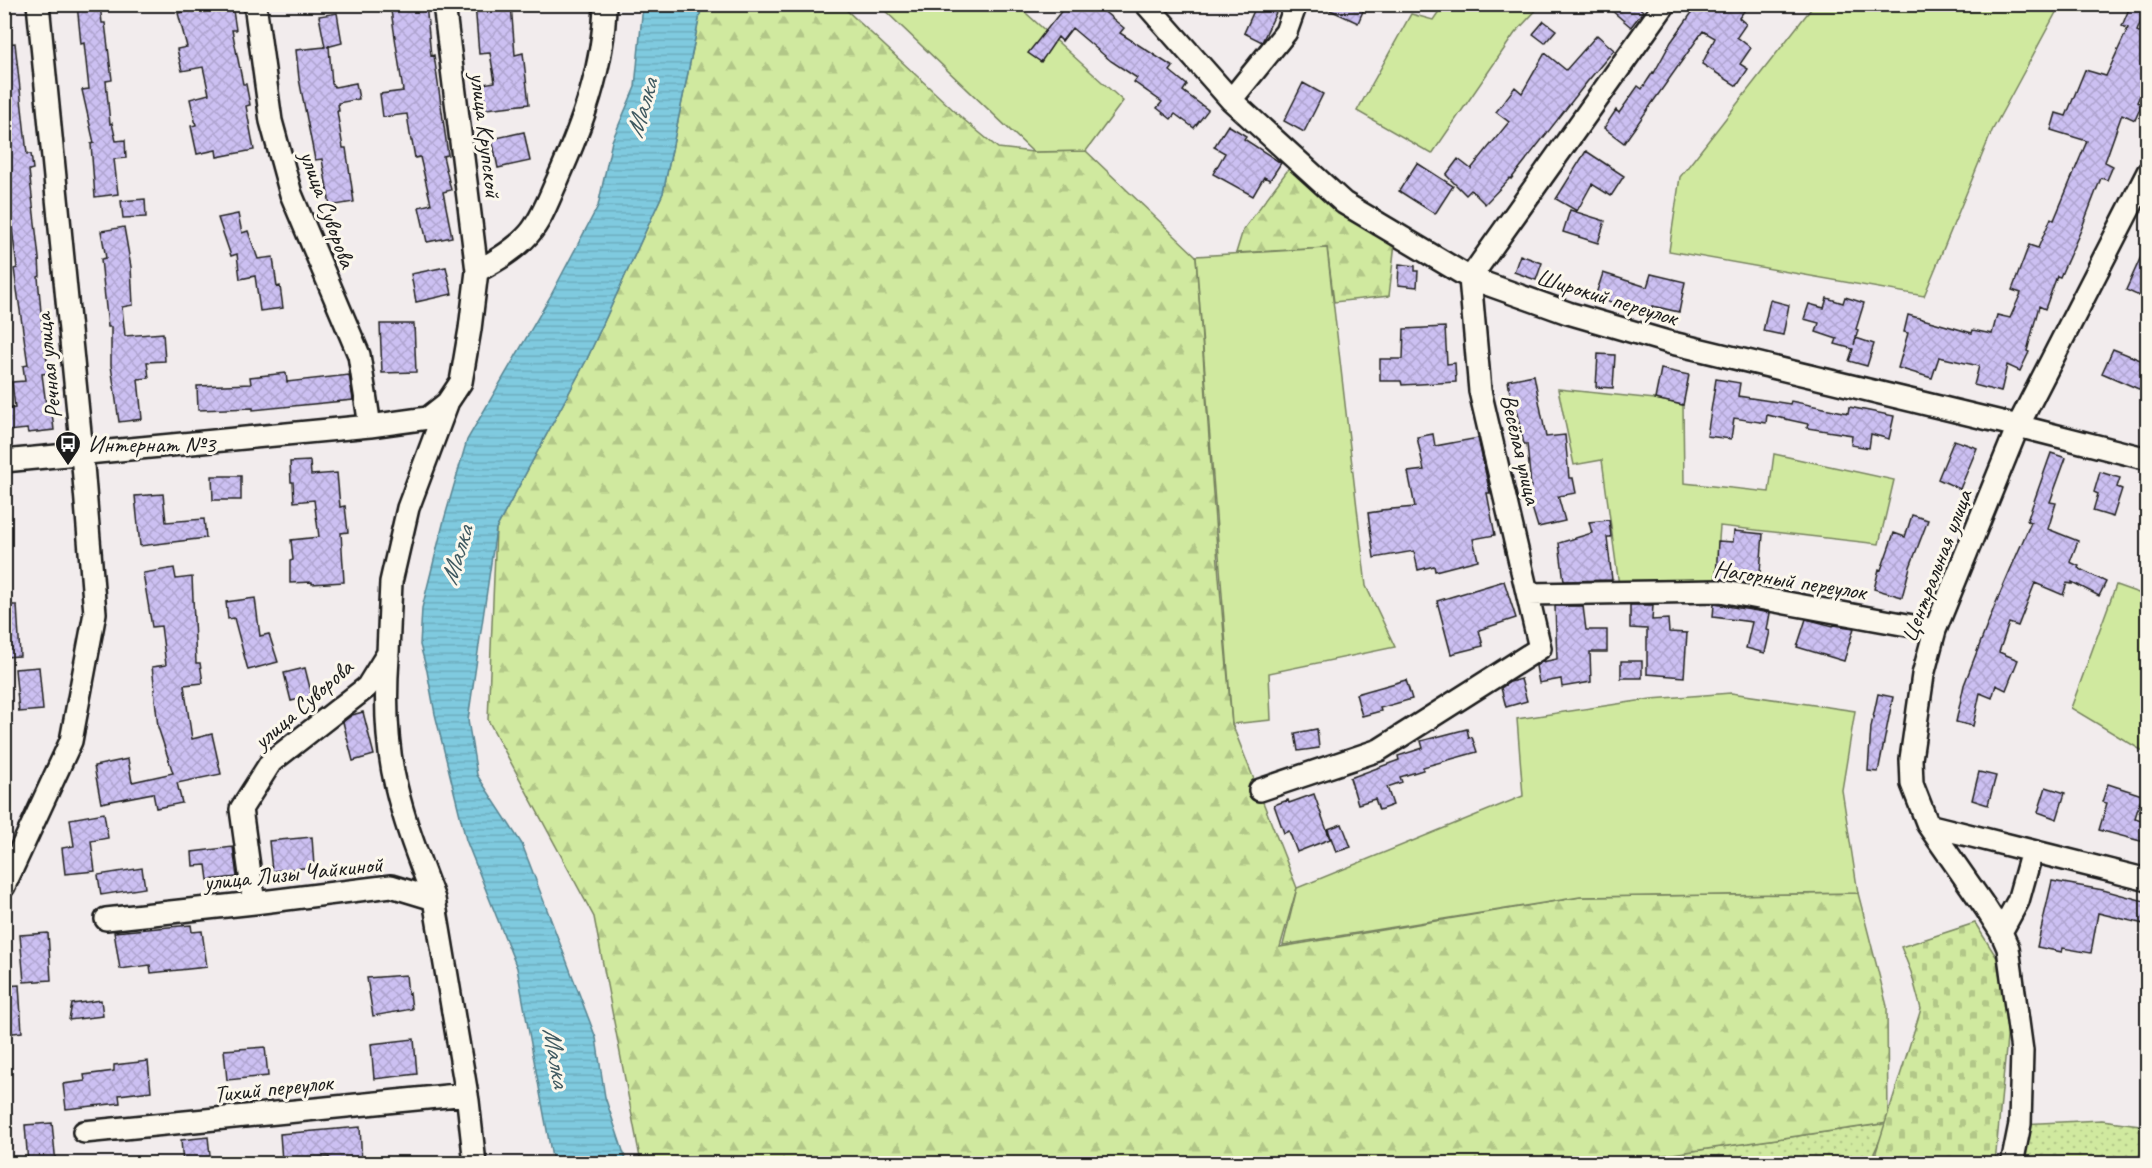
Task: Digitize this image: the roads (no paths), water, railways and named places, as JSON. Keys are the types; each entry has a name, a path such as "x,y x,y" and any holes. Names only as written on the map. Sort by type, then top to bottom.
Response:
{"street":[{"name":"Речная улица","path":"4,886 71,741 96,614 38,4"},
{"name":"улица Суворова","path":"255,4 271,121 291,194 359,355 370,426"},
{"name":"улица Крупской","path":"444,4 477,271 461,382 447,403"},
{"path":"477,271 506,255 530,233 545,208 576,136 591,94 600,61 605,26 605,4"},
{"name":"Широкий переулок","path":"1146,4 1231,100 1344,203 1470,278 1568,314 1668,342 2148,459"},
{"path":"1231,100 1286,32 1296,4"},
{"path":"1470,278 1665,4"},
{"name":"Центральная улица","path":"2012,1164 2020,1124 2022,1051 2012,965 2001,932 1928,825 1916,798 1910,771 1923,675 1935,630 2018,426 2148,172"},
{"name":"Весёлая улица","path":"1260,790 1379,750 1540,648 1480,391 1470,278"},
{"path":"4,461 370,426 428,418 447,403"},
{"name":"улица Суворова","path":"254,903 241,809 271,762 367,687 388,653 391,582 408,508 447,403"},
{"name":"Нагорный переулок","path":"1528,594 1720,591 1935,630"},
{"path":"388,653 386,692 395,783 408,830 434,900 467,1094 475,1164"},
{"path":"1928,825 2148,880"},
{"path":"2001,932 2018,902 2032,851"},
{"name":"улица Лизы Чайкиной","path":"106,919 390,886 434,900"},
{"name":"Тихий переулок","path":"84,1132 467,1094"}],"water":[{"name":"Малка","path":"643,5 702,5 663,193 587,359 496,529 468,720 477,775 522,844 596,1038 605,1097 627,1163 553,1163 517,968 466,840 435,714 420,645 422,608 467,440 550,297 598,206 612,141 635,87"}],"place":[{"name":"Интернат №3","path":"68,467"}]}
